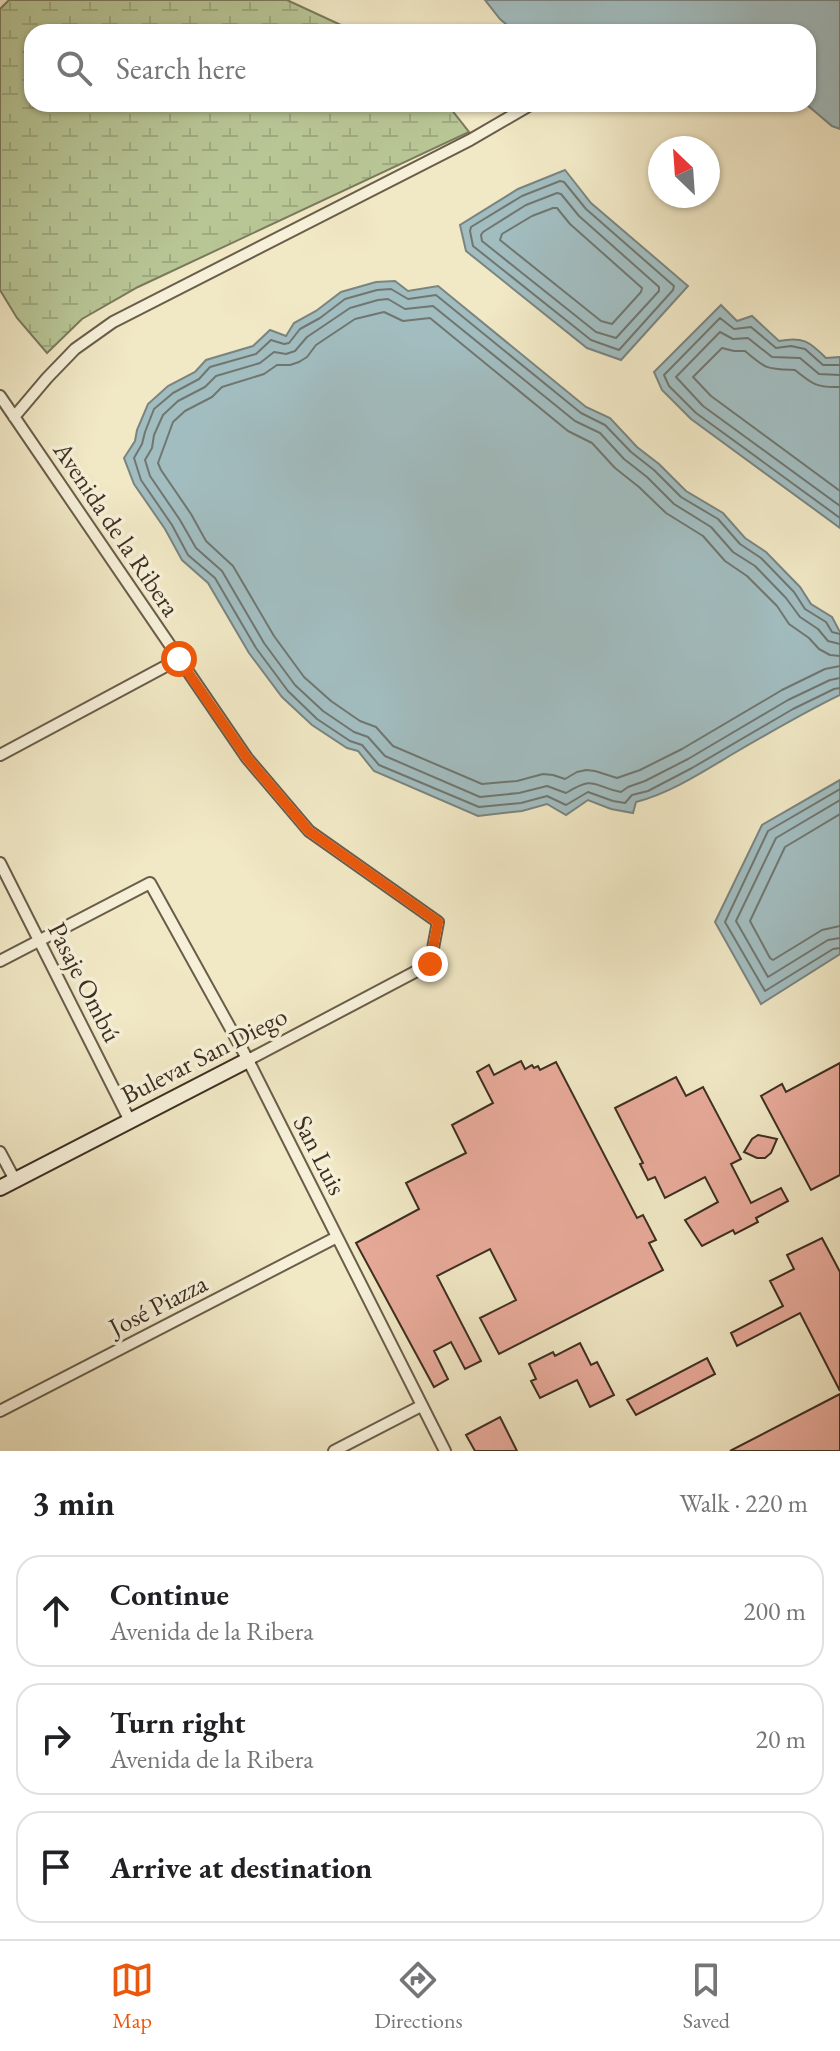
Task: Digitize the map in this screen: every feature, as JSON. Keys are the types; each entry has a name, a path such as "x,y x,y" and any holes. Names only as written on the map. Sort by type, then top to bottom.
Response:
{"street":[{"path":"14,417 75,349 113,322 470,140 518,112"},
{"name":"Avenida de la Ribera","path":"0,396 247,758 309,831 438,922 430,964"},
{"path":"0,755 179,659"},
{"name":"Pasaje Ombú","path":"0,863 130,1121"},
{"name":"San Luis","path":"39,940 150,883 248,1060 445,1451"},
{"path":"0,961 39,940"},
{"name":"Bulevar San Diego","path":"0,1188 430,964"},
{"path":"0,1152 15,1180"},
{"name":"José Piazza","path":"0,1411 337,1237"},
{"path":"334,1451 421,1406"}],"green space":[{"path":"9,0 287,0 339,24 24,24 24,112 453,112 469,132 138,287 82,319 47,353 17,318 0,290 0,9"}],"water":[{"path":"485,0 840,0 840,129 815,112 816,24 506,24"},
{"path":"565,170 591,203 688,286 621,360 587,348 466,251 460,225 518,189"},
{"path":"395,281 408,291 438,286 586,407 610,418 686,491 723,513 745,538 766,552 800,587 811,604 832,617 840,632 840,695 685,782 636,802 633,813 588,800 566,815 547,804 522,811 478,816 374,771 358,751 347,748 312,725 282,697 249,653 208,583 182,560 134,484 124,458 135,441 148,404 168,386 195,372 206,360 253,346 270,330 286,336 294,323 341,292 376,282"},
{"path":"721,305 737,321 752,316 779,341 800,340 810,344 826,358 840,357 840,528 691,419 662,390 654,372"},
{"path":"840,780 840,954 761,1004 715,922 762,825"}],"building":[{"path":"521,1061 525,1069 532,1065 540,1070 556,1062 637,1218 643,1215 656,1240 649,1243 663,1270 499,1354 480,1318 516,1300 490,1249 437,1276 481,1361 465,1369 451,1342 434,1351 448,1379 434,1387 356,1243 419,1209 406,1183 466,1153 452,1125 493,1103 477,1072 489,1065 494,1075"},
{"path":"840,1063 840,1175 811,1190 761,1096 782,1084 786,1092"},
{"path":"676,1077 686,1096 703,1087 741,1159 731,1164 751,1203 781,1188 788,1201 756,1218 758,1222 735,1234 733,1230 702,1246 685,1220 718,1202 705,1177 665,1198 655,1177 648,1180 640,1164 643,1163 615,1108"},
{"path":"758,1135 777,1139 771,1153 765,1158 744,1152"},
{"path":"822,1238 840,1272 840,1391 800,1313 737,1346 731,1333 783,1306 770,1281 794,1269 787,1255"},
{"path":"580,1343 591,1365 597,1362 614,1395 590,1407 577,1380 540,1398 531,1381 536,1379 529,1364 553,1352 555,1356"},
{"path":"707,1358 715,1374 636,1415 627,1400"},
{"path":"840,1394 840,1451 730,1451"},
{"path":"500,1417 517,1451 475,1451 466,1435"}],"route":[{"path":"179,659 247,758 309,831 438,922 430,964"}]}
